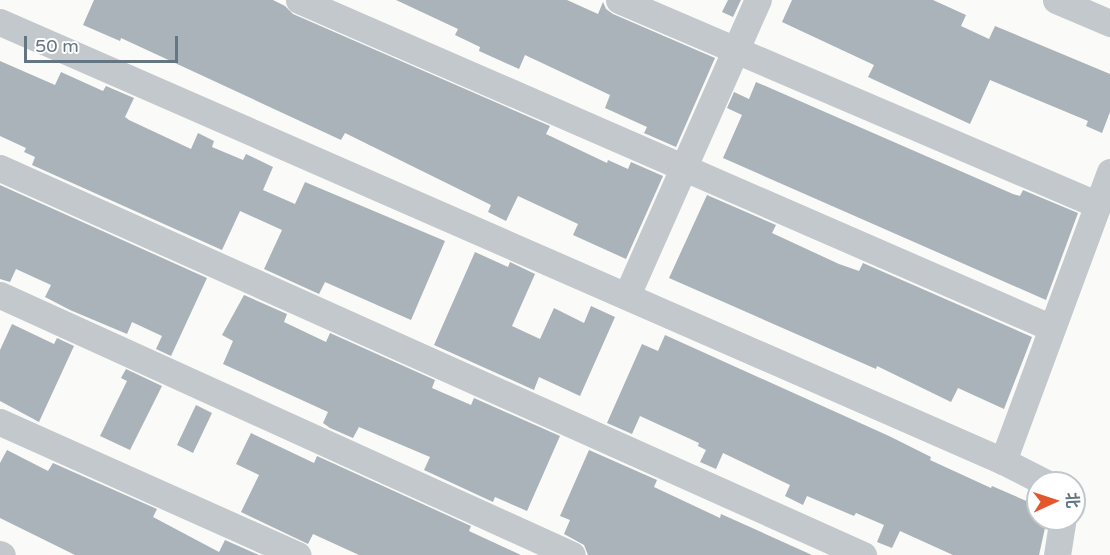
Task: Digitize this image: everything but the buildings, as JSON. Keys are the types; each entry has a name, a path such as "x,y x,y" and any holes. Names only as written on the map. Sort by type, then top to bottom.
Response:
{"street":[{"path":"299,0 1052,328"},
{"path":"619,0 1096,204"},
{"path":"627,295 758,0"},
{"path":"1056,0 1110,23"},
{"path":"0,22 1003,460 1026,472"},
{"path":"0,168 863,555"},
{"path":"1003,460 1096,204 1110,172"},
{"path":"0,295 572,555"},
{"path":"0,422 298,555"},
{"path":"1057,555 1061,531"}]}
